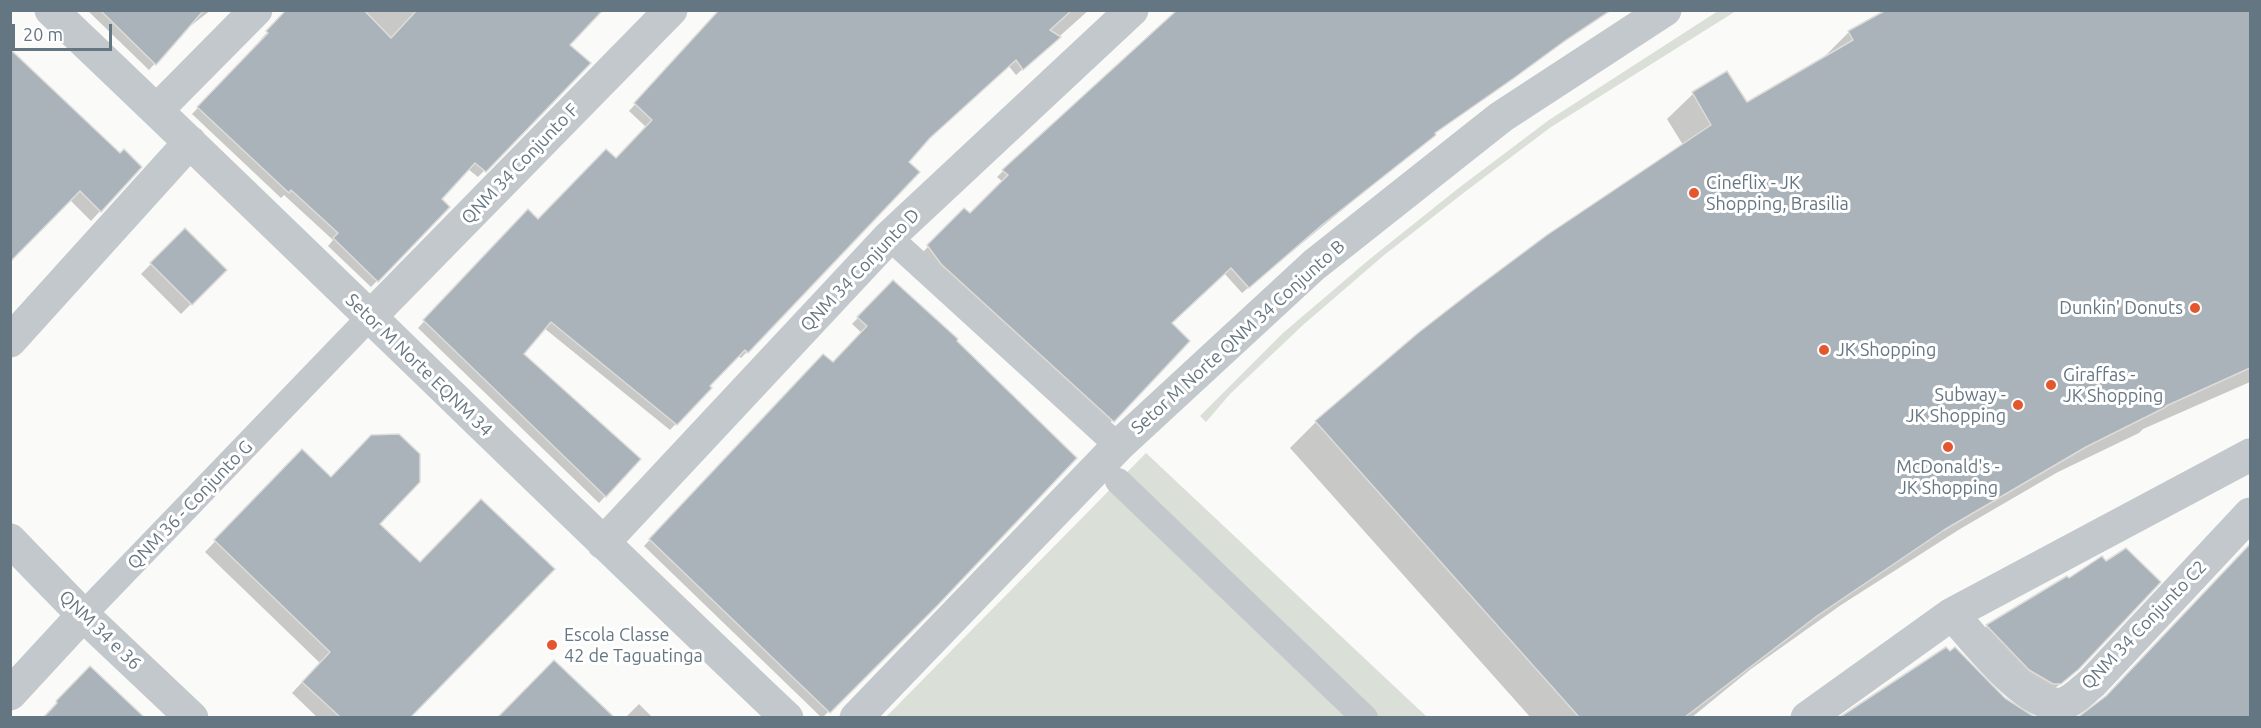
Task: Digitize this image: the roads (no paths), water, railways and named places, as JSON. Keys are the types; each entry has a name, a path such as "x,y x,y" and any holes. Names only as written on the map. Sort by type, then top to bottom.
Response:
{"street":[{"name":"Setor M Norte EQNM 34","path":"51,10 603,543 787,717"},
{"path":"157,110 256,10"},
{"name":"QNM 34 Conjunto D","path":"603,543 889,237 1132,10"},
{"name":"Setor M Norte QNM 34 Conjunto B","path":"856,717 1118,446 1314,265 1501,117 1665,10"},
{"name":"QNM 34 Conjunto F","path":"370,317 660,14"},
{"path":"10,341 190,142"},
{"path":"889,237 1118,446"},
{"name":"QNM 36 - Conjunto G","path":"10,694 370,317"},
{"path":"1807,717 1952,614 2250,455"},
{"path":"1118,481 1365,717"},
{"name":"QNM 34 Conjunto C2","path":"1952,614 2017,685 2039,700 2059,705 2069,702 2092,683 2250,514"},
{"name":"QNM 34 e 36","path":"10,540 83,615 192,717"}],"place":[{"name":"Cineflix - JK Shopping, Brasilia","path":"1694,193"},
{"name":"Dunkin' Donuts","path":"2195,308"},
{"name":"JK Shopping","path":"1824,350"},
{"name":"Giraffas - JK Shopping","path":"2051,385"},
{"name":"Subway - JK Shopping","path":"2018,405"},
{"name":"McDonald's - JK Shopping","path":"1948,447"},
{"name":"Escola Classe 42 de Taguatinga","path":"552,645"}]}
